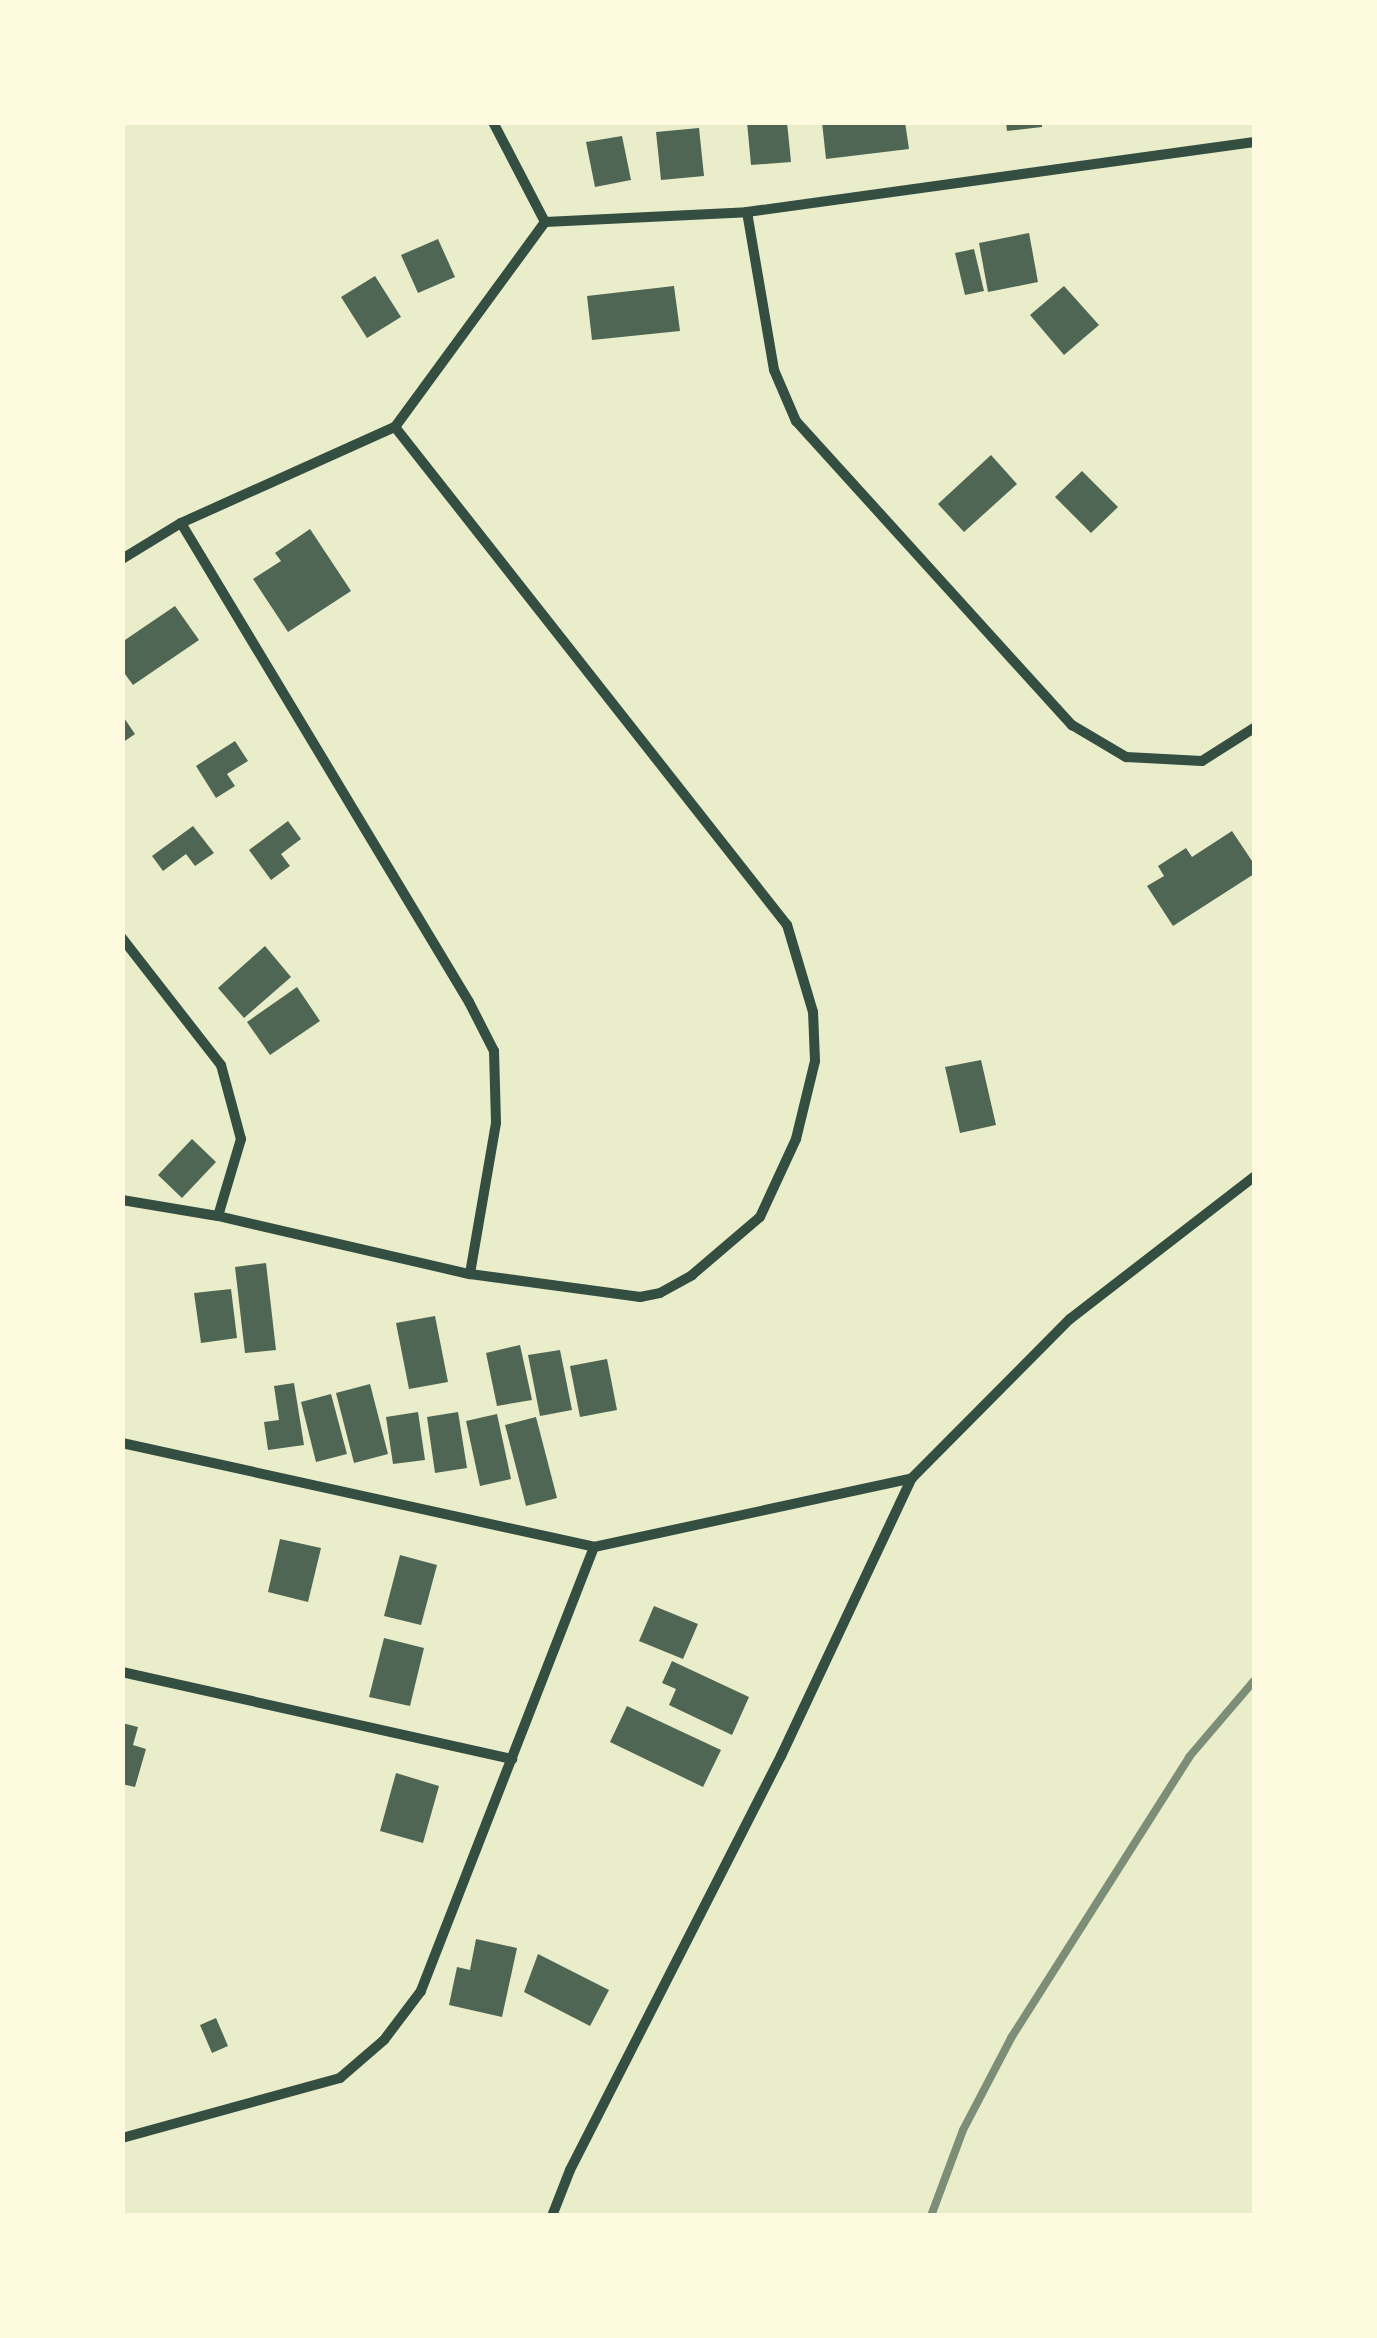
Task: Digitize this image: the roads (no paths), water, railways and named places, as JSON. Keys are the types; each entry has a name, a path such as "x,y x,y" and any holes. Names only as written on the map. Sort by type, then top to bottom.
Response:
{"street":[{"path":"493,122 545,222"},
{"path":"545,222 746,212 1254,142"},
{"path":"746,212 774,370 796,421 1072,725 1126,757 1202,761 1254,728"},
{"path":"122,560 182,523 395,427 545,222"},
{"path":"122,1200 218,1216 470,1274 640,1298 660,1293 692,1275 760,1216 796,1139 816,1060 813,1012 787,925 395,427"},
{"path":"182,523 470,1002 494,1051 496,1123 470,1274"},
{"path":"122,938 221,1064 241,1139 226,1178 218,1216"},
{"path":"552,2216 570,2170 781,1756 912,1478 1070,1319 1254,1176"},
{"path":"122,1442 594,1548 912,1478"},
{"path":"122,2138 340,2078 384,2040 421,1991 594,1548"},
{"path":"122,1672 512,1759"}],"railway":[{"path":"931,2216 963,2130 1011,2038 1189,1757 1254,1681"}]}
